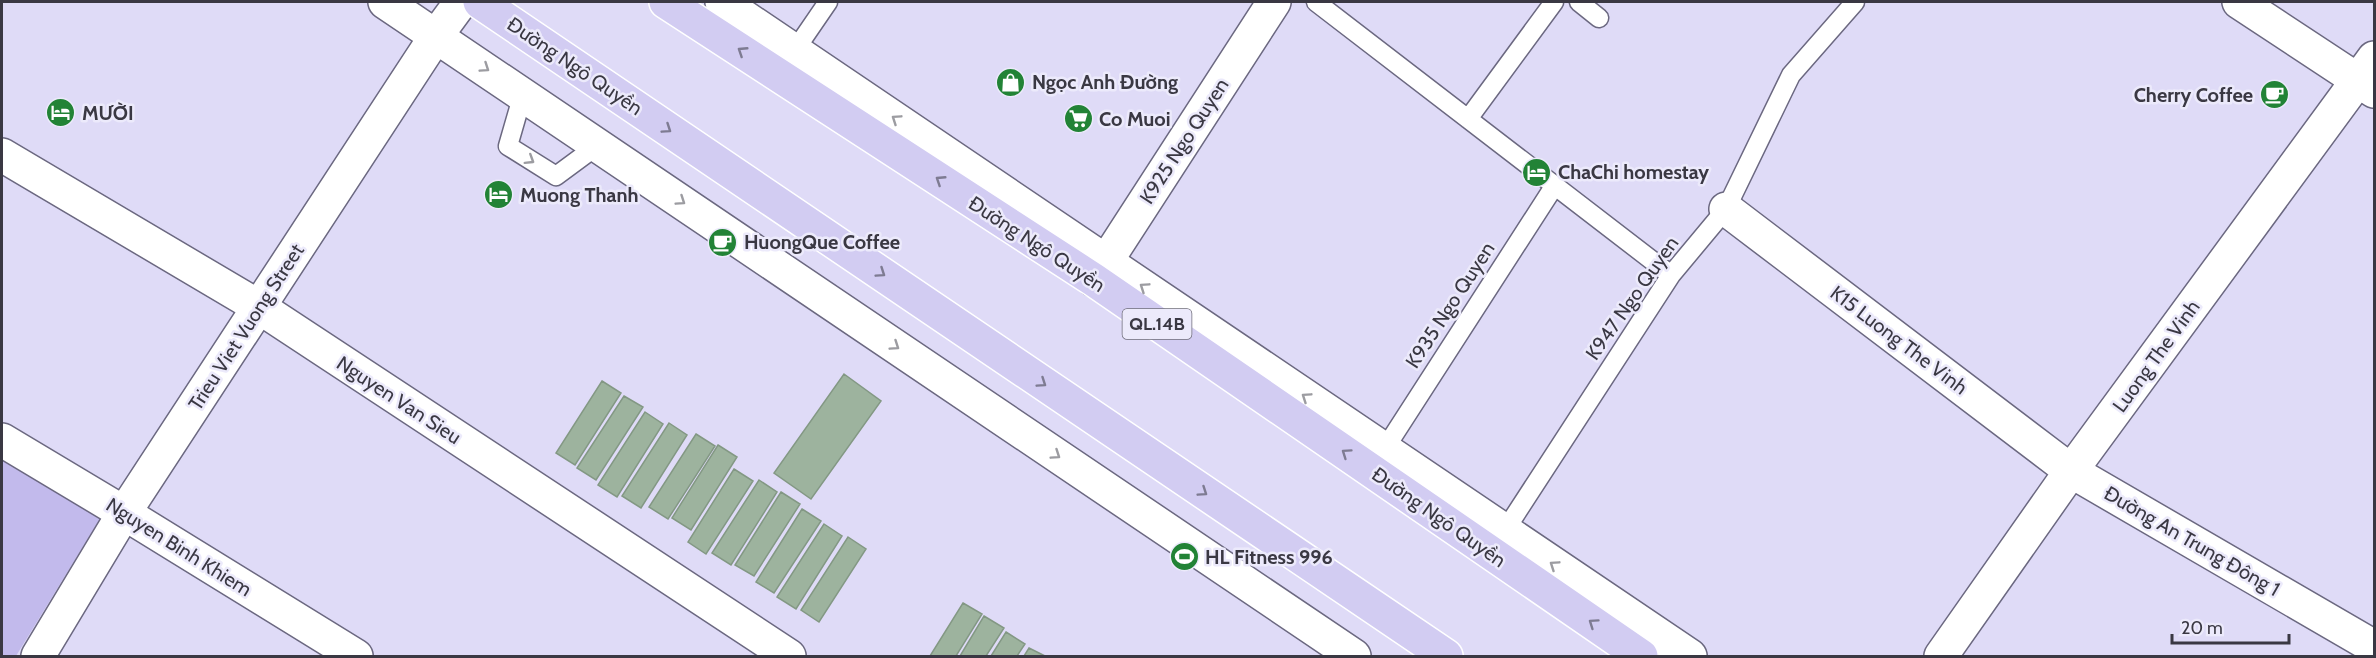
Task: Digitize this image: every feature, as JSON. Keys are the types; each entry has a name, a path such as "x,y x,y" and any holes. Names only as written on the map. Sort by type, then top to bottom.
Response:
{"highway":[{"name":"Đường Ngô Quyền","path":"480,2 1446,657"},
{"name":"Đường Ngô Quyền","path":"666,2 786,63 1100,271 1641,657"}],"street":[{"path":"385,2 1354,657"},
{"name":"Trieu Viet Vuong Street","path":"38,657 124,513 436,36 461,2"},
{"name":"Đường Ngô Quyền","path":"722,2 786,63"},
{"name":"K925 Ngo Quyen","path":"1100,271 1274,2"},
{"path":"2239,2 2369,76"},
{"name":"Luong The Vinh","path":"1941,657 2071,471 2369,76"},
{"name":"Nguyen Van Sieu","path":"2,155 259,307 789,657"},
{"name":"K15 Luong The Vinh","path":"1726,209 2071,471"},
{"name":"Đường Ngô Quyền","path":"1100,271 1384,450 1690,657"},
{"name":"Nguyen Binh Khiem","path":"2,440 356,657"},
{"name":"Đường An Trung Đông 1","path":"2071,471 2374,647"}],"lane":[{"path":"786,63 828,2"},
{"path":"1316,2 1671,275"},
{"path":"1468,119 1554,2"},
{"path":"1579,2 1599,18"},
{"name":"K947 Ngo Quyen","path":"1504,532 1671,275 1726,209 1791,75 1855,2"},
{"path":"523,94 508,146 556,176 598,145"},
{"name":"K935 Ngo Quyen","path":"1384,450 1555,185"}],"shaded area":[{"path":"2,458 103,514 16,656 2,656"}],"building":[{"path":"844,374 881,401 811,499 774,473"},
{"path":"602,381 621,393 575,465 556,453"},
{"path":"624,396 643,407 596,480 577,468"},
{"path":"645,412 663,424 617,497 598,485"},
{"path":"669,423 687,435 641,508 622,496"},
{"path":"696,434 715,446 668,519 649,507"},
{"path":"718,445 737,457 691,530 672,518"},
{"path":"734,469 753,481 706,554 688,542"},
{"path":"759,480 777,492 731,565 712,553"},
{"path":"781,492 800,504 754,576 735,565"},
{"path":"802,509 821,521 774,593 756,582"},
{"path":"824,524 842,536 796,609 777,597"},
{"path":"848,537 866,549 819,622 801,610"},
{"path":"963,603 982,614 956,656 930,656"},
{"path":"984,616 1004,628 986,656 960,656"},
{"path":"1006,632 1025,644 1017,656 991,656"},
{"path":"1029,648 1045,656 1024,656"}],"place":[{"name":"Ngọc Anh Đường","path":"1011,82"},
{"name":"Cherry Coffee","path":"2274,95"},
{"name":"MƯỜI","path":"61,113"},
{"name":"Co Muoi","path":"1078,119"},
{"name":"ChaChi homestay","path":"1537,172"},
{"name":"Muong Thanh","path":"499,195"},
{"name":"HuongQue Coffee","path":"723,242"},
{"name":"HL Fitness 996","path":"1184,557"}]}
